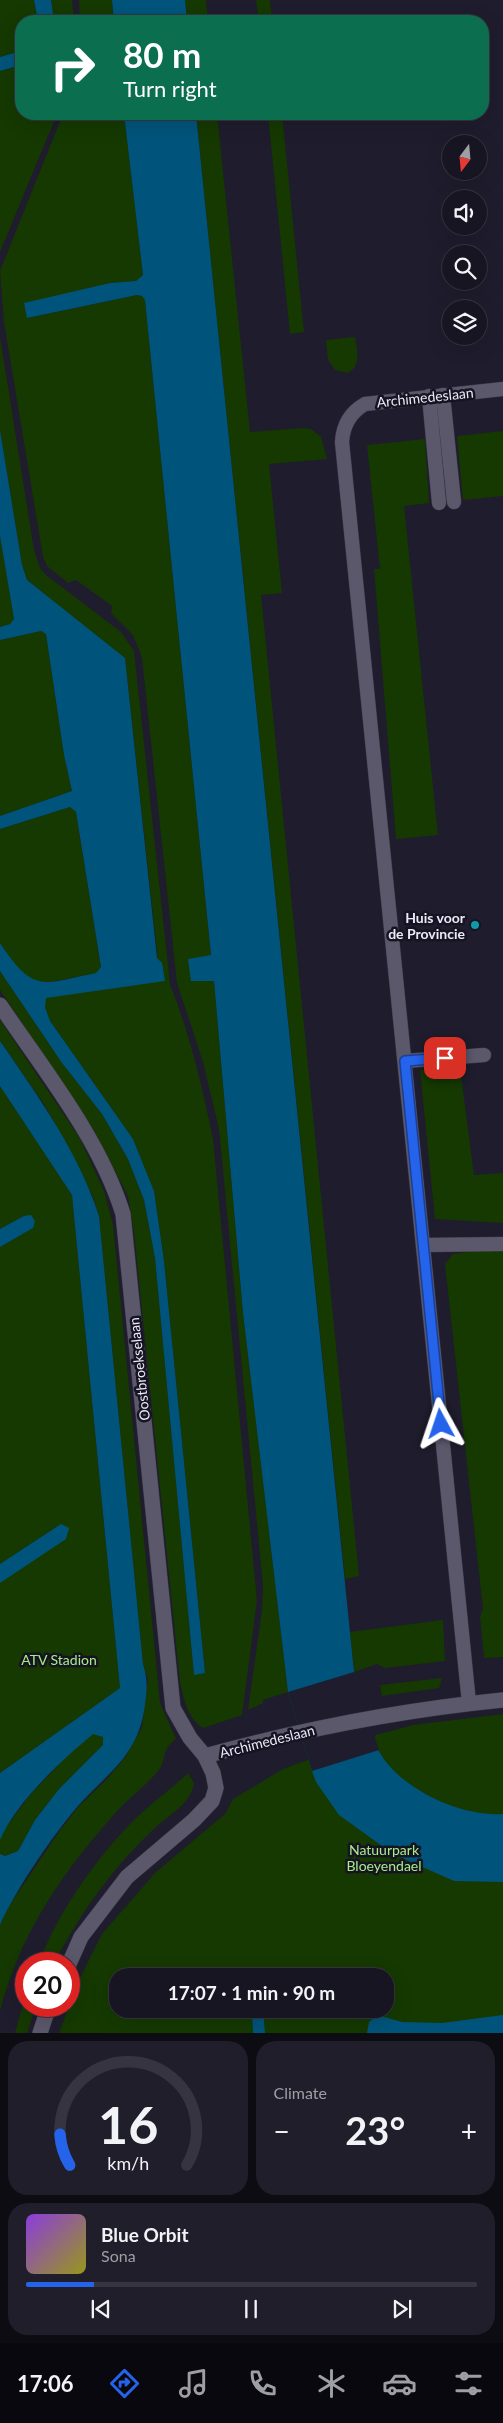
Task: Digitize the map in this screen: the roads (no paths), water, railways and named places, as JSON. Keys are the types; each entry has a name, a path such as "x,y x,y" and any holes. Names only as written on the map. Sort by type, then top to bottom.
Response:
{"street":[{"name":"Oostbroekselaan","path":"0,1005 96,1148 116,1190 123,1214 173,1708 190,1738 205,1756"},
{"name":"Archimedeslaan","path":"74,1952 81,1937 127,1877 194,1820 212,1801 216,1788 213,1773 205,1756 368,1717 503,1700"},
{"path":"40,2033 45,2017"}],"lane":[{"name":"Archimedeslaan","path":"405,1061 342,442 343,435 351,416 365,404 503,389"},
{"path":"436,395 454,502"},
{"path":"436,395 439,502"},
{"path":"469,1703 405,1061 484,1055"},
{"path":"423,1245 503,1244"}],"water":[{"path":"34,0 51,0 53,15 37,15"},
{"path":"112,0 185,0 186,15 113,15"},
{"path":"15,53 15,67 0,71 0,57"},
{"path":"125,120 197,120 354,1672 376,1746 390,1766 402,1778 417,1789 451,1806 487,1814 503,1814 503,1882 454,1881 393,1854 339,1815 316,1782 288,1692 243,1313 214,981 191,981 188,959 211,955 145,300 142,296 137,295 27,318 24,303 110,283 136,281 143,275"},
{"path":"0,430 22,565 27,580 125,658 157,958 162,963 165,981 46,998 45,1007 50,1021 133,1139 154,1191 164,1261 205,1673 194,1675 155,1258 144,1200 128,1159 102,1114 62,1063 0,971 0,943 22,971 31,978 40,981 50,982 96,973 101,967 76,812 70,807 0,829 0,816 72,791 64,755 46,634 41,631 0,640 0,627 10,624 14,619 0,536"},
{"path":"0,1041 43,1104 69,1147 91,1193 99,1216 143,1664 147,1684 141,1723 129,1751 77,1807 56,1833 25,1880 0,1925 0,1854 5,1856 18,1851 35,1820 59,1789 103,1745 103,1737 93,1734 40,1783 17,1811 0,1840 0,1773 120,1688 72,1195 0,1086"},
{"path":"31,1215 35,1221 33,1228 0,1247 0,1229 24,1216"},
{"path":"61,1524 69,1528 66,1539 0,1583 0,1564"},
{"path":"503,2015 503,2033 367,2033 369,2022 374,2018 388,2018 402,2022 442,2023"},
{"path":"252,2018 264,2018 265,2033 253,2033"}],"place":[{"name":"Huis voor de Provincie","path":"475,925"}],"park label":[{"name":"ATV Stadion","path":"59,1659"},
{"name":"Natuurpark Bloeyendael","path":"384,1858"}]}
